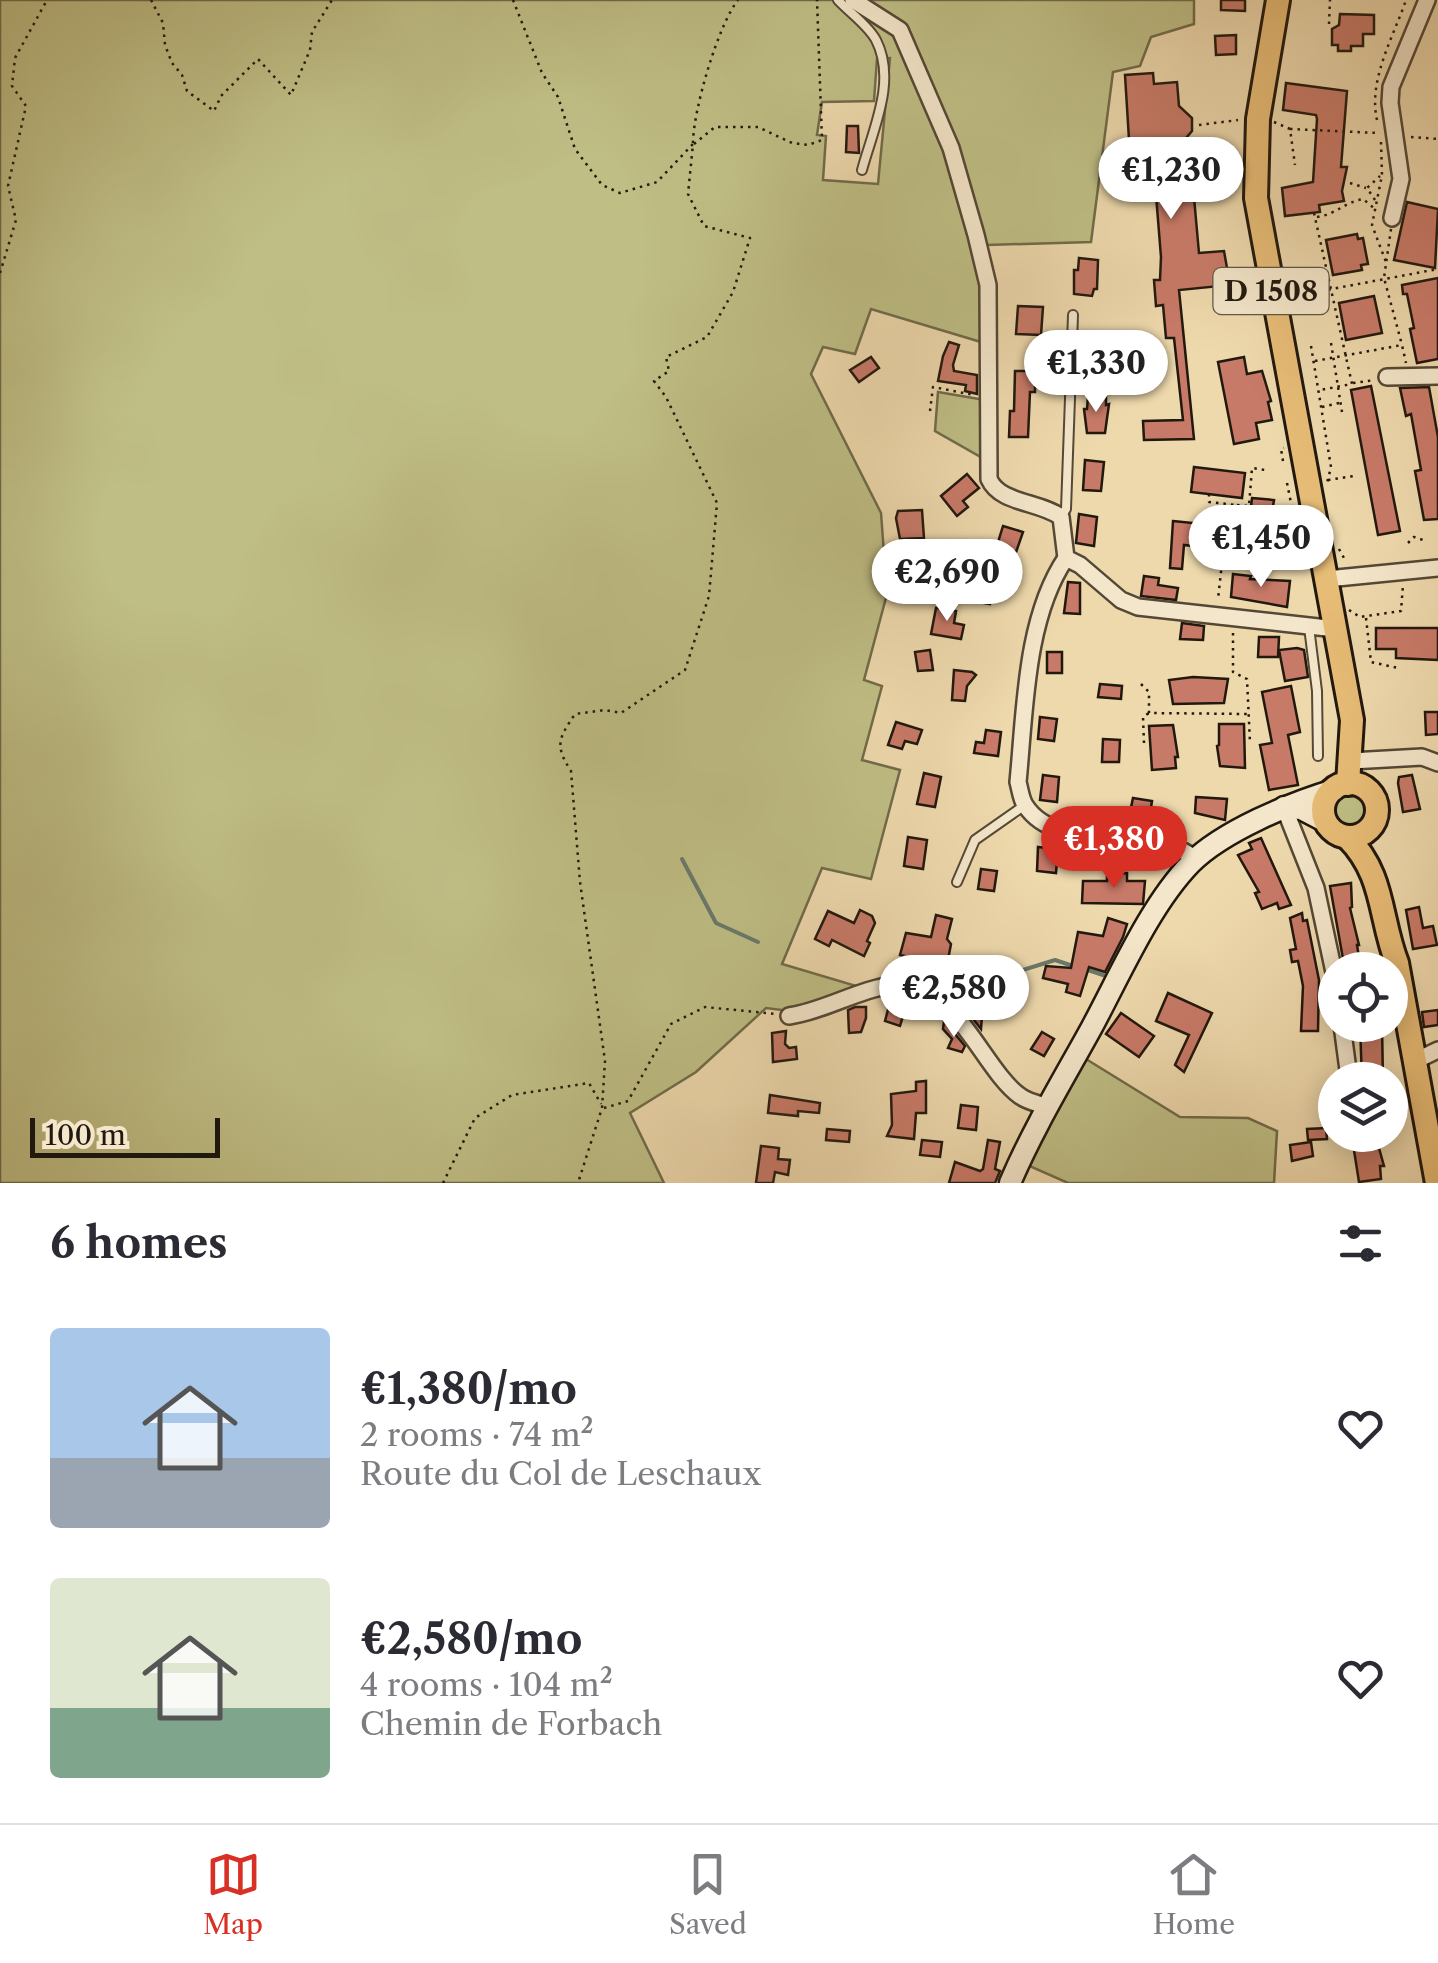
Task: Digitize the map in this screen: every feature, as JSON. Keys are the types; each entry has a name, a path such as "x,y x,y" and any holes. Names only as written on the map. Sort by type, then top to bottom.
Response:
{"main road":[{"name":"D 1508","path":"1278,0 1258,120 1256,198 1352,720 1344,778"},
{"path":"1010,1183 1158,908 1195,859 1284,807 1344,778"},
{"path":"1326,822 1324,804 1344,778"},
{"path":"1344,778 1372,794 1377,809 1376,849 1397,931 1397,952"},
{"path":"1284,807 1301,810 1347,837 1362,834 1374,824"},
{"path":"1347,837 1365,856 1376,877 1393,952"},
{"path":"1408,1023 1436,1174"}],"street":[{"path":"852,0 900,30 951,148 988,285 989,479 993,488 1006,496 1048,508 1061,518 1066,558 1057,571 1036,635 1018,782 1025,805 1046,825 1082,834 1163,843 1182,849 1195,859"},
{"path":"1392,218 1401,179 1391,88 1428,0"},
{"path":"1387,378 1438,376"},
{"path":"1066,558 1130,604 1336,629"},
{"path":"1326,580 1438,568"},
{"path":"1344,778 1422,757 1438,763"},
{"path":"1284,807 1316,888 1330,952"},
{"path":"789,1016 807,1014 894,985 912,987 933,998 969,1029 1022,1098 1049,1108"},
{"path":"1415,1061 1438,1050"}],"lane":[{"path":"838,0 874,36 883,58 879,121 862,170"},
{"path":"1061,518 1066,509 1073,316"},
{"path":"1309,628 1317,691 1318,756"},
{"path":"957,882 975,840 1025,805"}],"path":[{"path":"0,274 16,220 8,186 26,106 12,86 15,58 47,0"},
{"path":"151,0 164,23 164,45 172,63 188,91 214,111 221,96 258,58 291,95 310,50 312,32 332,0"},
{"path":"514,0 542,72 558,97 575,149 602,185 620,194 658,182 693,144 715,127 758,127 792,143 808,145 822,140 817,0"},
{"path":"578,1183 602,1108 605,1061 580,882 571,771 562,756 560,736 575,714 605,710 621,713 685,670 708,596 717,504 666,397 654,381 669,372 666,357 707,337 734,292 750,238 704,226 688,194 693,126 707,75 738,0"},
{"path":"1329,24 1330,0"},
{"path":"1200,125 1246,119"},
{"path":"1274,122 1290,130 1438,139"},
{"path":"1290,130 1295,165"},
{"path":"1368,188 1372,180 1382,175"},
{"path":"1350,183 1368,188 1377,202"},
{"path":"1358,186 1358,200"},
{"path":"1352,384 1315,215 1334,215 1358,200 1368,200 1375,209"},
{"path":"1392,218 1384,278 1408,375"},
{"path":"1320,291 1438,269"},
{"path":"1331,343 1342,412"},
{"path":"1313,362 1402,345"},
{"path":"1311,346 1331,466 1326,489"},
{"path":"1318,390 1387,378"},
{"path":"930,411 933,387 990,398"},
{"path":"1321,407 1341,403"},
{"path":"1281,449 1284,461"},
{"path":"1210,494 1209,502 1249,506 1252,468 1265,470"},
{"path":"1320,479 1354,476"},
{"path":"1287,483 1294,518"},
{"path":"1218,601 1236,505"},
{"path":"1408,542 1414,537 1423,540"},
{"path":"1231,543 1242,544"},
{"path":"1339,548 1344,558"},
{"path":"1343,606 1360,617 1404,609 1402,571"},
{"path":"1366,616 1371,662 1398,668"},
{"path":"1234,618 1233,672 1247,679 1250,743"},
{"path":"1141,684 1149,692 1149,714"},
{"path":"1144,743 1143,718 1149,714 1248,714"},
{"path":"602,1108 628,1101 671,1024 705,1006 789,1016"},
{"path":"442,1183 475,1118 512,1095 588,1083 602,1108"}],"shaded area":[{"path":"0,0 1194,0 1194,24 1151,37 1140,66 1113,72 1091,242 987,245 981,342 871,309 855,354 823,347 811,374 881,513 887,594 864,680 882,686 862,760 900,770 871,879 822,868 782,964 863,988 790,1011 766,1008 696,1072 630,1113 664,1183 0,1183","holes":["890,58 878,184 823,180 826,136 817,135 822,102 874,101 877,59"]},
{"path":"938,392 985,400 986,460 935,431"},
{"path":"1351,794 1363,799 1368,811 1363,823 1351,828 1339,823 1334,811 1339,799"},
{"path":"1086,1059 1180,1117 1248,1118 1277,1131 1274,1183 1068,1183 1027,1165"}],"building":[{"path":"1221,0 1245,0 1245,11 1221,10"},
{"path":"1340,14 1374,15 1374,34 1363,34 1363,46 1338,51 1338,45 1332,45 1332,29 1339,25"},
{"path":"1236,35 1236,54 1216,55 1215,36"},
{"path":"1153,73 1154,84 1177,82 1179,106 1192,118 1192,131 1181,144 1182,169 1185,168 1186,175 1192,175 1199,253 1224,251 1230,285 1179,290 1194,439 1144,440 1143,421 1183,420 1174,338 1166,338 1163,305 1156,306 1154,280 1160,280 1161,257 1154,170 1131,172 1125,75"},
{"path":"1286,83 1347,91 1341,167 1347,167 1344,201 1319,205 1320,212 1285,216 1282,188 1313,182 1317,119 1316,115 1283,110"},
{"path":"847,126 858,126 859,153 846,152"},
{"path":"1407,202 1438,209 1435,268 1394,260"},
{"path":"1357,234 1358,239 1363,238 1368,264 1361,265 1362,270 1333,275 1326,240"},
{"path":"1079,258 1098,260 1097,289 1092,296 1074,294 1074,270 1078,270"},
{"path":"1438,278 1438,359 1417,363 1410,329 1414,328 1402,285"},
{"path":"1374,296 1382,333 1346,340 1339,303"},
{"path":"1018,306 1043,307 1041,335 1016,334"},
{"path":"1089,338 1108,338 1107,375 1088,374"},
{"path":"949,342 959,345 954,371 977,375 977,394 965,391 966,385 938,381"},
{"path":"871,357 879,368 859,382 850,370"},
{"path":"1244,357 1247,374 1262,371 1272,420 1256,423 1259,439 1234,444 1218,362"},
{"path":"1015,371 1035,371 1028,437 1009,437"},
{"path":"1371,386 1400,531 1378,535 1351,390"},
{"path":"1429,387 1438,437 1438,519 1424,520 1415,471 1421,470 1411,414 1406,416 1400,388"},
{"path":"1088,396 1106,397 1106,405 1109,404 1105,433 1087,433 1084,409"},
{"path":"1085,460 1104,462 1101,491 1083,490"},
{"path":"1194,467 1245,473 1242,498 1191,492"},
{"path":"967,474 979,488 963,501 968,507 957,516 941,496"},
{"path":"1252,498 1274,500 1272,512 1278,512 1273,562 1245,560"},
{"path":"922,510 924,538 900,539 898,511"},
{"path":"1079,514 1097,517 1094,546 1076,543"},
{"path":"1173,521 1213,525 1210,548 1184,545 1182,569 1170,568"},
{"path":"1003,526 1023,532 1014,558 995,552"},
{"path":"1233,574 1290,581 1287,607 1231,597"},
{"path":"978,576 995,579 990,604 973,601"},
{"path":"1144,576 1159,578 1158,585 1178,588 1176,600 1141,596"},
{"path":"1068,582 1080,583 1080,614 1064,613"},
{"path":"936,608 956,611 954,623 964,625 961,639 931,634"},
{"path":"1182,623 1204,626 1203,640 1180,639"},
{"path":"1376,628 1438,628 1438,660 1396,658 1396,649 1376,649"},
{"path":"1259,637 1279,637 1278,657 1258,657"},
{"path":"930,650 933,670 918,671 915,652"},
{"path":"1279,650 1304,650 1308,677 1285,681"},
{"path":"1047,652 1062,652 1062,673 1047,673"},
{"path":"954,670 976,675 967,686 965,701 952,700"},
{"path":"1228,679 1224,703 1173,704 1169,680"},
{"path":"1100,684 1122,686 1121,699 1098,697"},
{"path":"1291,686 1300,732 1288,735 1298,785 1269,790 1260,745 1272,743 1262,692"},
{"path":"1425,712 1438,712 1438,734 1426,735"},
{"path":"1040,717 1057,719 1054,741 1038,739"},
{"path":"896,722 922,730 917,744 905,741 902,749 888,745"},
{"path":"1219,724 1244,724 1245,768 1220,766"},
{"path":"1173,725 1176,768 1152,770 1149,726"},
{"path":"986,730 1001,732 998,756 974,753 976,742 984,743"},
{"path":"1103,739 1120,740 1119,762 1102,762"},
{"path":"924,773 941,777 935,807 917,804"},
{"path":"1043,775 1059,777 1057,802 1040,800"},
{"path":"1412,775 1420,809 1403,812 1399,777"},
{"path":"1196,797 1227,799 1225,820 1195,813"},
{"path":"1133,798 1152,801 1149,820 1129,817"},
{"path":"908,837 927,840 923,869 904,866"},
{"path":"1261,838 1291,905 1279,909 1277,903 1262,909 1255,893 1259,892 1238,855 1252,849 1249,843"},
{"path":"1038,847 1058,849 1056,873 1037,871"},
{"path":"981,869 997,871 994,891 978,889"},
{"path":"1127,873 1127,881 1145,881 1143,904 1082,903 1083,881 1107,881 1107,874"},
{"path":"1351,883 1350,908 1358,952 1342,952 1330,886"},
{"path":"1419,907 1423,928 1433,926 1437,945 1413,949 1406,910"},
{"path":"860,910 872,916 875,923 864,956 832,940 829,946 815,939 828,911 854,923"},
{"path":"1302,913 1303,921 1307,920 1318,975 1318,1031 1301,1031 1303,986 1298,961 1292,962 1290,950 1296,949 1290,918"},
{"path":"936,915 952,919 947,965 900,955 906,933 931,937"},
{"path":"1108,918 1127,924 1123,937 1105,972 1089,967 1080,996 1066,992 1068,984 1043,978 1046,966 1071,968 1078,932 1103,936"},
{"path":"976,984 1004,987 1001,1006 983,1003 981,1029 974,1020 973,1004 958,1002 951,996 952,989 975,992"},
{"path":"1168,993 1212,1013 1184,1072 1175,1065 1189,1035 1156,1021"},
{"path":"890,1002 906,1006 900,1026 885,1021"},
{"path":"866,1007 866,1018 861,1032 849,1033 848,1010"},
{"path":"1438,1010 1438,1025 1424,1027 1422,1012"},
{"path":"1121,1013 1154,1036 1139,1057 1106,1034"},
{"path":"944,1021 965,1046 962,1052 948,1048 952,1039 943,1029"},
{"path":"786,1031 785,1044 796,1047 797,1059 773,1062 772,1033"},
{"path":"1042,1032 1054,1039 1044,1056 1031,1049"},
{"path":"1361,1042 1382,1042 1383,1062 1361,1062"},
{"path":"926,1081 926,1113 916,1113 914,1139 887,1136 892,1125 891,1094 916,1091 916,1082"},
{"path":"770,1095 820,1103 819,1113 768,1113"},
{"path":"961,1105 978,1107 976,1130 958,1128"},
{"path":"1318,1128 1318,1139 1308,1140 1307,1129"},
{"path":"827,1129 850,1131 849,1142 826,1140"},
{"path":"922,1140 942,1142 940,1157 920,1155"},
{"path":"988,1140 1000,1142 995,1169 1000,1171 995,1183 949,1183 955,1162 983,1169"},
{"path":"1311,1142 1313,1156 1292,1161 1290,1145"},
{"path":"761,1146 779,1148 778,1159 790,1160 788,1175 775,1172 773,1183 756,1183"},
{"path":"1354,1152 1380,1152 1384,1166 1380,1166 1381,1179 1359,1182"}],"waterway":[{"path":"682,859 716,923 758,942"},
{"path":"954,980 997,978 1055,960 1076,967"},
{"path":"1085,969 1106,976"},
{"path":"920,980 934,979"}]}
